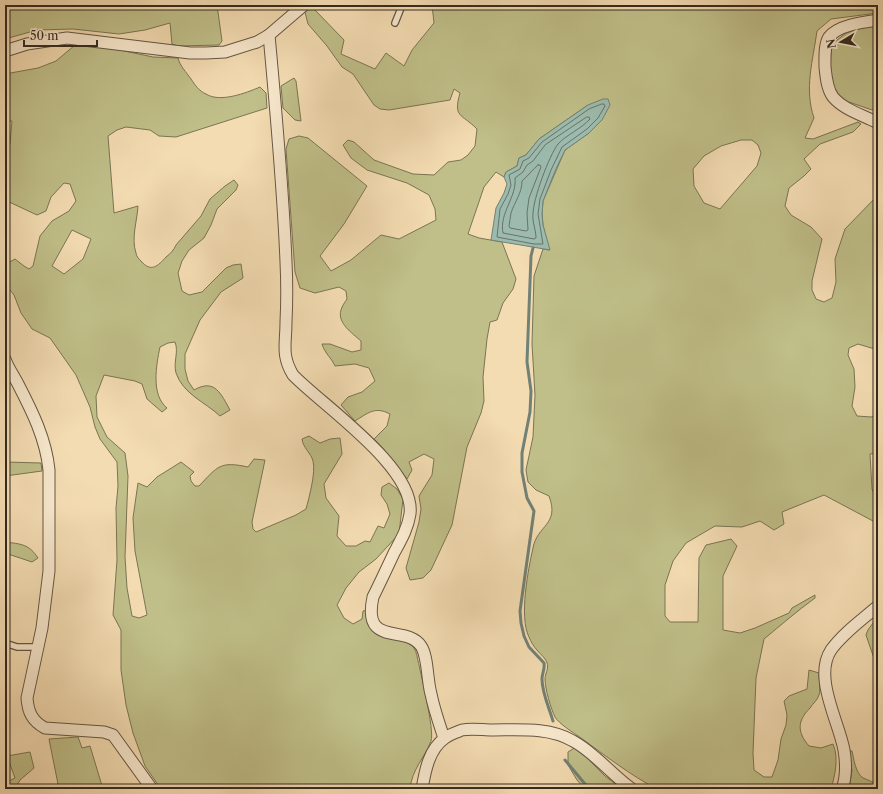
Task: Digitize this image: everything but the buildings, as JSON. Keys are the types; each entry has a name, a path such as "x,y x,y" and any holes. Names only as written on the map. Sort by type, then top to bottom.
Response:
{"street":[{"path":"5,51 27,44 68,38 190,52 215,53 242,48 269,36 304,5"},
{"path":"878,20 854,24 838,30 829,37 825,58 827,84 832,96 852,111 878,124"},
{"path":"269,36 281,171 286,279 286,324 284,347 288,367 293,375 358,432 385,459 408,494 410,512 408,526 373,597 372,616 375,626 381,630 416,640 422,646 426,662 430,694 444,738"},
{"path":"5,359 32,411 40,430 48,461 49,571 42,628 27,698 28,708 32,718 45,728 104,732 113,735 152,789"},
{"path":"842,789 844,783 844,750 828,693 825,674 826,659 831,650 842,638 878,606"},
{"path":"422,789 430,756 444,738 463,730 527,730 558,734 573,741 583,748 618,780 632,789"}],"lane":[{"path":"395,23 401,5"},
{"path":"5,642 18,647 38,647"}],"shaded area":[{"path":"5,5 217,5 222,41 219,45 178,46 172,44 170,23 145,30 119,34 73,29 37,30 5,39"},
{"path":"313,5 319,5 314,9 344,40 341,54 375,69 386,53 404,66 412,50 434,23 432,5 878,5 878,13 831,19 817,31 810,74 811,107 814,118 805,138 813,139 858,122 861,124 853,132 820,144 804,159 811,169 789,188 785,206 791,215 811,227 822,239 812,281 812,290 816,299 824,302 832,298 836,282 835,259 845,229 878,195 878,350 858,344 849,348 848,355 854,369 855,387 852,406 857,416 871,417 878,414 878,453 870,454 872,489 878,503 878,525 824,495 782,512 784,524 774,530 760,521 742,527 715,526 686,543 673,561 665,585 665,616 670,622 698,622 699,558 706,545 731,539 737,546 723,576 723,630 740,633 755,628 789,613 792,608 815,595 815,598 764,639 756,678 753,753 754,770 764,777 772,777 778,760 781,739 786,725 787,715 784,701 789,696 807,689 809,670 819,673 820,693 803,717 800,727 802,736 809,746 821,748 833,744 836,761 831,789 657,789 647,784 560,723 555,717 552,709 545,683 548,665 531,641 526,628 525,618 525,593 535,540 547,524 552,513 552,506 549,496 536,490 528,482 526,470 533,437 535,395 532,344 534,276 543,249 549,250 543,225 543,201 565,150 589,133 588,105 539,139 526,155 519,158 517,166 506,172 504,177 496,172 484,187 468,234 479,238 502,242 516,279 513,289 503,303 497,320 490,322 483,377 484,401 481,413 467,447 452,525 431,570 423,578 410,580 406,568 419,522 421,509 419,496 432,475 434,459 424,454 409,462 412,470 407,479 374,439 387,426 390,414 376,411 368,413 355,421 341,405 348,397 362,392 375,381 369,368 355,364 335,366 322,344 330,344 352,352 361,350 361,341 346,327 341,319 341,310 347,299 346,291 339,287 315,293 300,288 295,272 286,149 289,139 299,136 308,138 367,186 344,224 320,256 331,271 351,260 381,235 399,239 436,220 435,209 429,195 407,183 367,170 351,158 343,145 348,140 354,142 374,160 413,174 434,175 448,162 461,160 468,155 475,146 477,129 458,111 457,107 460,93 454,89 450,100 389,110 380,109 374,105 353,74 342,67 327,46 308,24 305,12","holes":["741,140 752,140 758,145 761,153 757,166 720,209 704,203 694,186 693,169 704,156 721,146"]},
{"path":"878,25 878,106 872,110 846,101 837,94 830,78 831,50 837,40 846,33 861,28"},
{"path":"75,45 96,45 153,57 178,58 197,88 212,97 218,98 233,96 260,87 266,93 267,108 176,137 159,136 150,130 126,127 117,130 108,136 114,213 138,206 134,242 136,254 139,259 148,267 154,267 160,263 172,252 176,245 201,216 210,199 234,180 238,185 236,190 217,209 204,238 189,250 182,261 178,273 182,291 189,295 202,292 226,268 233,265 241,264 243,278 221,292 200,320 185,354 185,369 188,381 194,390 207,386 212,387 224,398 230,410 220,416 184,387 179,380 175,369 175,342 168,343 160,347 158,355 156,371 157,388 162,402 167,408 162,412 147,399 142,384 135,381 104,375 96,396 97,417 107,437 125,453 128,476 125,557 127,588 132,616 139,618 147,615 135,551 133,518 138,483 147,487 157,477 181,462 194,472 190,476 191,481 195,486 199,486 215,470 225,465 239,465 248,467 254,459 265,460 252,522 253,529 256,532 296,515 306,509 312,485 314,466 312,458 302,439 309,436 320,443 330,439 340,438 342,454 324,484 326,498 339,516 337,536 346,546 356,546 365,541 370,542 378,526 384,528 390,514 387,504 381,495 382,487 389,483 397,489 403,499 399,534 376,559 359,572 346,588 337,605 344,618 353,624 362,619 363,611 367,610 370,627 375,633 407,643 412,646 416,652 427,700 432,735 431,741 413,776 410,789 161,789 145,766 133,733 126,705 121,670 121,630 113,615 117,560 117,462 100,439 90,407 76,375 50,338 32,329 21,313 14,295 6,285 5,270 8,263 15,259 29,269 33,266 40,236 52,221 69,211 76,201 70,184 64,183 51,197 46,211 37,215 5,200 5,148 10,144 12,121 5,121 5,74 38,68 56,61","holes":["72,230 91,239 83,259 64,274 52,266"]},
{"path":"294,78 296,81 301,121 295,120 283,108 281,86"},
{"path":"5,462 41,463 42,471 5,476"},
{"path":"5,542 16,543 28,547 38,558 32,562 5,553"},
{"path":"878,616 878,670 866,635"},
{"path":"78,737 82,748 90,746 103,789 59,789 49,739"},
{"path":"576,747 605,776 622,789 585,789 577,780 568,765 568,752"},
{"path":"848,751 852,751 855,765 860,775 878,785 878,789 867,789 861,786 859,789 849,789 852,770"},
{"path":"30,752 34,768 20,780 15,789 5,789 5,783 15,778 7,756"}],"water":[{"path":"603,99 608,99 610,105 602,120 589,133 565,150 543,201 543,225 550,250 491,240 496,208 507,184 504,177 506,172 517,166 519,158 526,155 539,139 588,105"}],"waterway":[{"path":"533,248 531,256 527,362 531,391 530,412 522,453 522,472 527,498 534,511 520,611 524,636 529,647 544,663 542,684 544,695 553,721"},
{"path":"565,760 585,784 592,789"}]}
